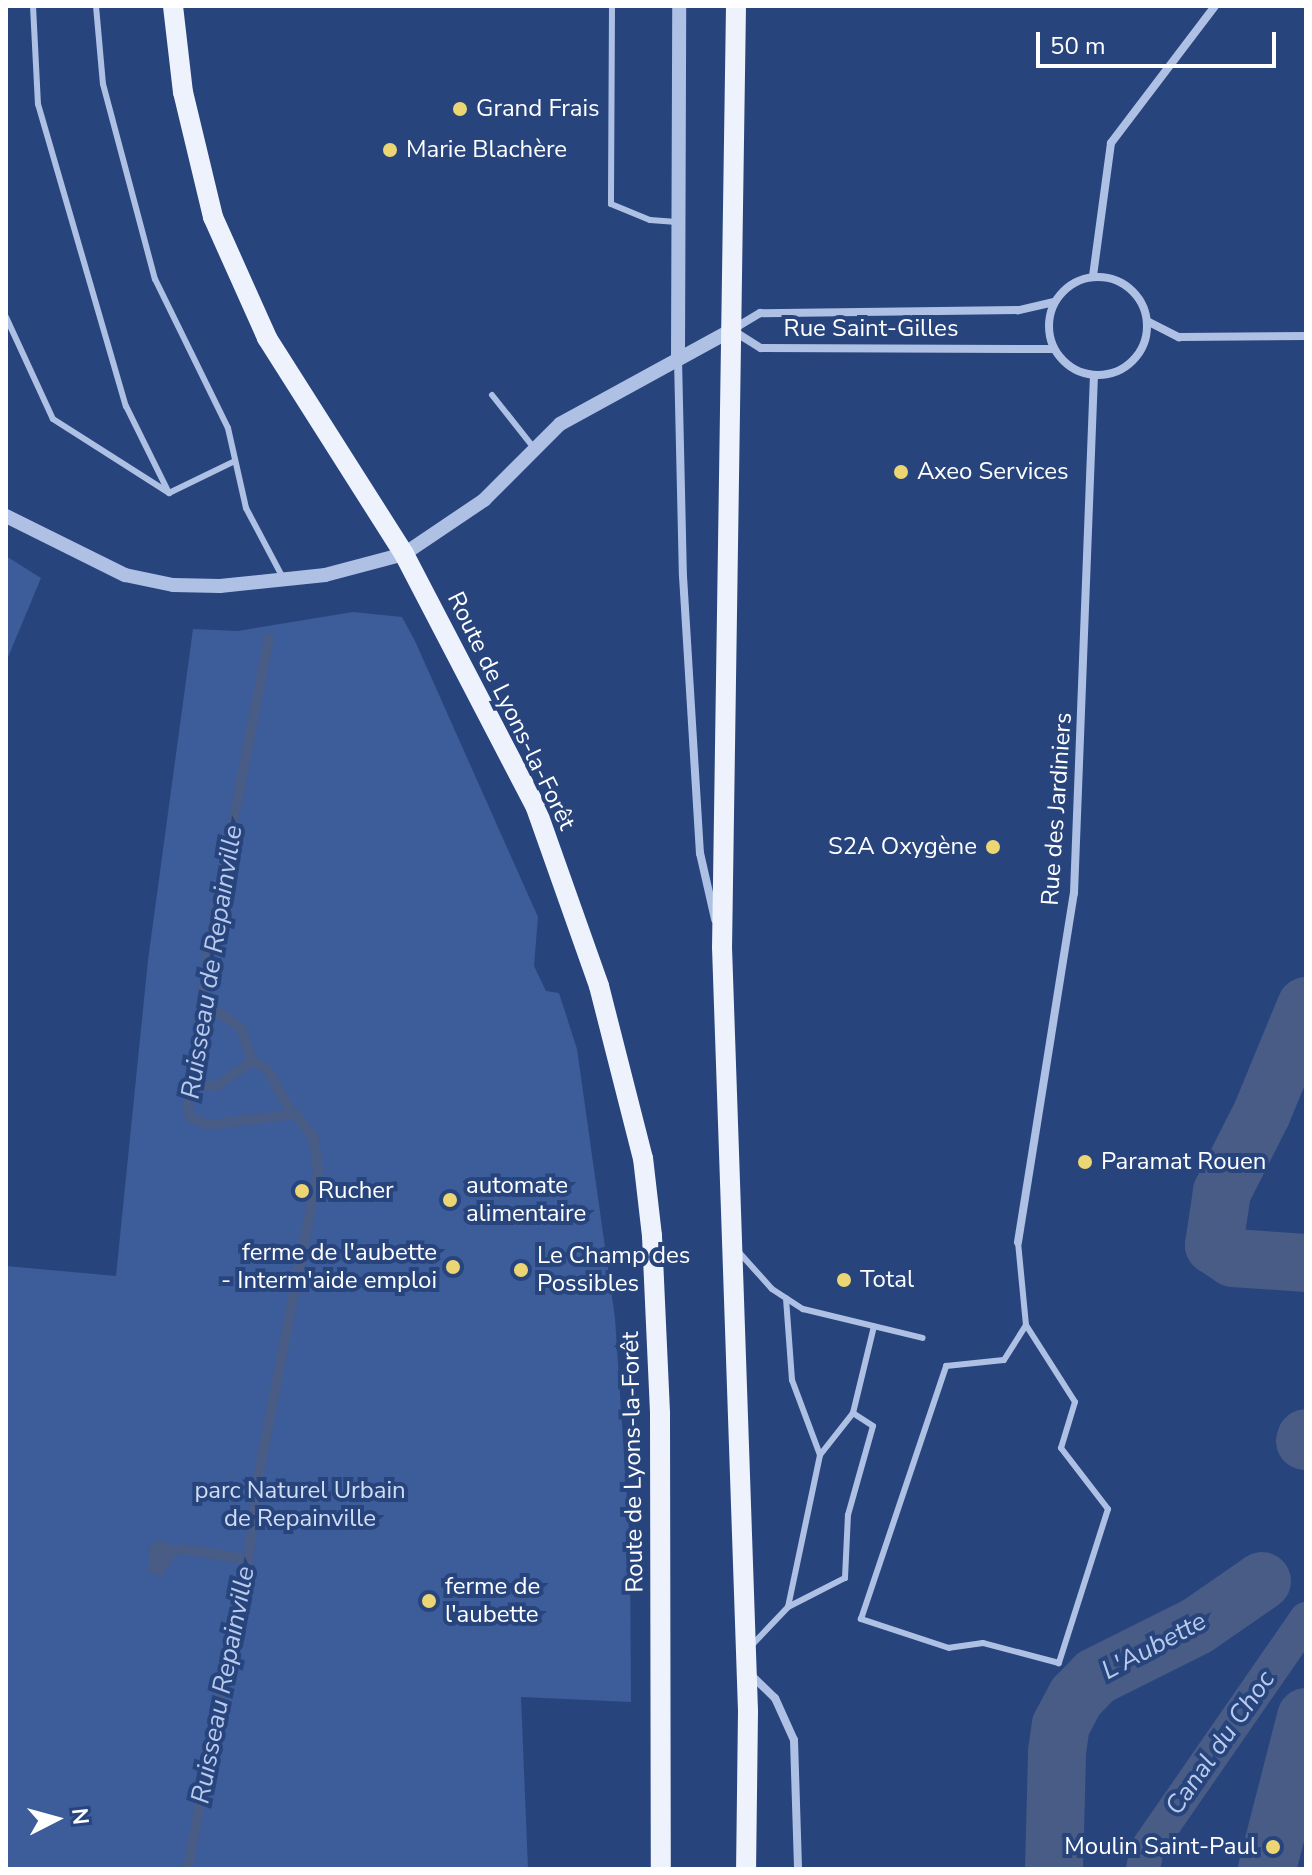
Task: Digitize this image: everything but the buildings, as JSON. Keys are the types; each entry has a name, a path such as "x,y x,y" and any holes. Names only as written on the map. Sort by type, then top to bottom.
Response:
{"main road":[{"name":"Route de Lyons-la-Forêt","path":"173,6 183,92 213,217 267,338 404,554 536,808 599,986 643,1158 660,1414 661,1869"},
{"path":"736,6 722,947 746,1661 746,1869"}],"street":[{"path":"679,6 677,222 683,576 700,853 722,947"},
{"path":"1093,276 1111,143 1215,6"},
{"path":"1093,276 1129,287 1141,302 1147,321 1145,340 1129,364 1094,375 1074,370 1054,349 1048,321 1054,302 1074,282 1093,276"},
{"name":"Rue Saint-Gilles","path":"1054,302 1018,310 760,313 732,330 761,348 1054,349"},
{"path":"1147,321 1179,337 1306,336"},
{"path":"6,516 125,575 173,585 284,581 404,554 484,500 560,424 732,330"},
{"name":"Rue des Jardiniers","path":"1018,1242 1074,893 1094,375"},
{"path":"746,1661 775,1698 794,1740 798,1869"}],"lane":[{"path":"33,6 38,104 126,406 169,493"},
{"path":"96,6 103,84 155,279 228,428 246,508 284,581"},
{"path":"612,6 611,204 650,220 677,222"},
{"path":"6,317 53,419 169,493"},
{"path":"492,395 534,448"},
{"path":"169,493 235,461"},
{"path":"1018,1242 1026,1325 1075,1402 1061,1448 1108,1509 1059,1663 983,1643 949,1648 861,1619 946,1366 1004,1360 1026,1325"},
{"path":"731,1243 786,1298 803,1309 923,1338"},
{"path":"786,1298 792,1380 820,1455"},
{"path":"788,1607 820,1455 853,1413 874,1326"},
{"path":"746,1661 788,1607 845,1578 848,1515 873,1426 853,1413"}],"green space":[{"path":"6,556 41,578 6,662"},
{"name":"parc Naturel Urbain de Repainville","path":"353,612 402,617 415,641 538,917 534,966 546,991 559,993 577,1049 615,1318 630,1545 631,1702 521,1697 528,1869 6,1869 6,1266 116,1276 148,960 193,629 238,631"}],"shaded area":[{"path":"160,1540 181,1549 161,1577 148,1571 150,1545"}],"waterway":[{"name":"Ruisseau Repainville","path":"188,1869 221,1685 245,1584 260,1467 318,1171 314,1138 295,1114 209,1125 191,1118 188,1110 208,951 269,638"},
{"name":"Ruisseau de Repainville","path":"202,1001 241,1028 252,1061 267,1069 293,1115"},
{"name":"L'Aubette","path":"1306,1006 1262,1113 1222,1192 1214,1245 1233,1258 1306,1263"},
{"name":"Ruisseau de Repainville","path":"192,1085 217,1086 252,1061"},
{"path":"181,1549 246,1559"},
{"name":"L'Aubette","path":"1054,1869 1057,1752 1061,1725 1076,1697 1095,1677 1197,1626 1262,1581"},
{"name":"Canal du Choc","path":"1143,1869 1147,1849 1306,1619"},
{"path":"1267,1869 1306,1717"}],"place":[{"name":"Grand Frais","path":"460,109"},
{"name":"Marie Blachère","path":"390,150"},
{"name":"Axeo Services","path":"901,472"},
{"name":"S2A Oxygène","path":"993,847"},
{"name":"Paramat Rouen","path":"1085,1162"},
{"name":"Rucher","path":"302,1191"},
{"name":"automate alimentaire","path":"450,1200"},
{"name":"ferme de l'aubette - Interm'aide emploi","path":"453,1267"},
{"name":"Le Champ des Possibles","path":"521,1270"},
{"name":"Total","path":"844,1280"},
{"name":"ferme de l'aubette","path":"429,1601"},
{"name":"Moulin Saint-Paul","path":"1273,1847"}]}
